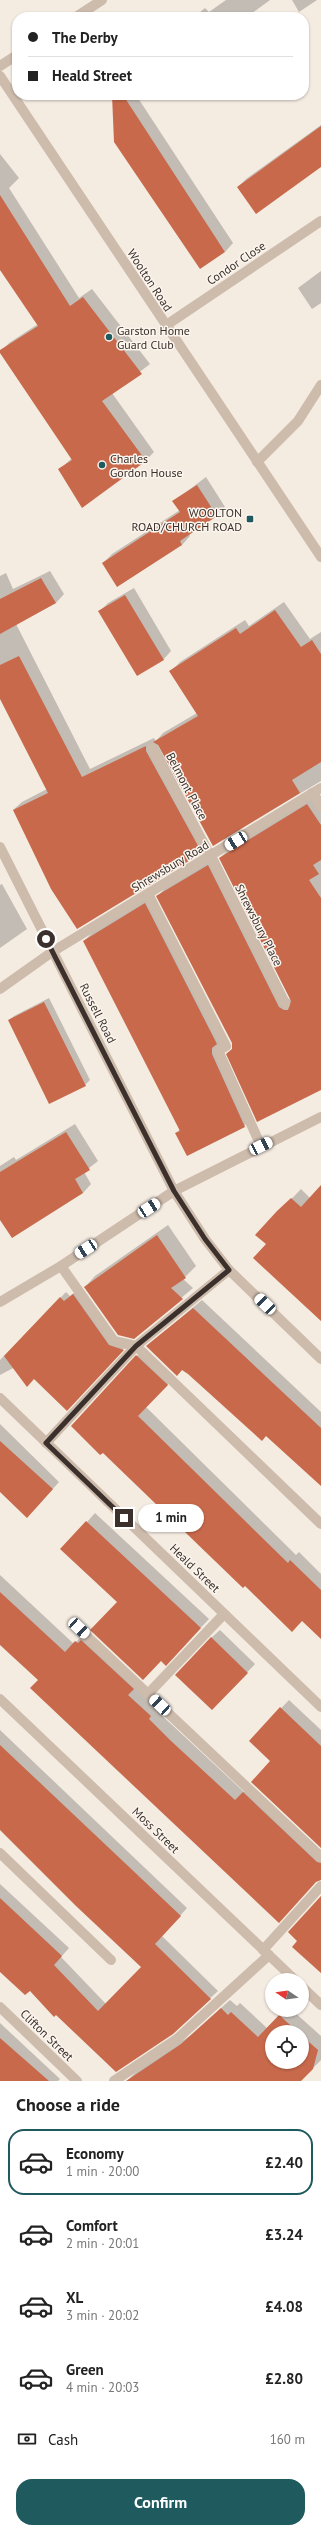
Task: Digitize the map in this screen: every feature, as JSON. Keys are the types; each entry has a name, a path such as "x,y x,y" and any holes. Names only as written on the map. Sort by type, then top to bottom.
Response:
{"street":[{"path":"84,12 102,0"},
{"path":"0,66 12,58"},
{"name":"Woolton Road","path":"0,76 12,94"},
{"name":"Woolton Road","path":"16,100 165,326 321,557"},
{"name":"Condor Close","path":"165,326 321,221"},
{"path":"257,462 298,421 321,384"},
{"name":"Belmont Place","path":"152,748 211,857"},
{"path":"317,791 321,807"},
{"name":"Shrewsbury Road","path":"0,989 52,952 211,857 317,791"},
{"name":"Russell Road","path":"0,847 174,1191 205,1239 229,1270 321,1359"},
{"name":"Shrewsbury Place","path":"211,857 285,1004"},
{"path":"148,894 226,1046 218,1051 261,1146"},
{"path":"0,1302 61,1266 174,1191 321,1116"},
{"path":"61,1266 114,1342 136,1346 321,1524"},
{"path":"46,1443 136,1346 229,1270"},
{"name":"Heald Street","path":"2,1402 321,1707"},
{"path":"148,1694 224,1614"},
{"path":"79,1628 321,1858"},
{"name":"Moss Street","path":"0,1699 287,1973"},
{"path":"0,1853 111,1960"},
{"path":"114,2081 177,2039 266,1953 321,1886"},
{"path":"309,1994 321,2005"},
{"name":"Clifton Street","path":"0,2007 76,2081"}],"building":[{"path":"112,100 126,100 225,252 200,269 114,142"},
{"path":"321,126 321,167 256,214 237,187"},
{"path":"0,195 70,306 83,297 142,374 102,401 146,461 82,508 58,469 72,460 0,353 0,350 38,326 0,270"},
{"path":"197,485 217,516 180,541 182,545 117,587 102,563 180,512 172,501"},
{"path":"41,578 56,603 0,634 0,599"},
{"path":"125,595 164,660 137,676 98,611"},
{"path":"275,610 301,647 312,640 321,654 321,762 292,780 300,793 213,846 158,745 153,742 198,716 169,671 236,628 240,634"},
{"path":"19,656 82,777 146,746 146,751 202,853 77,929 51,889 13,810 48,793 0,699 0,665"},
{"path":"307,804 321,825 321,860 313,865 319,874 309,880 321,898 321,1090 257,1122 226,1054 232,1049 232,1043 156,896 208,865 279,1007 284,1010 288,1010 291,1001 219,858"},
{"path":"145,903 217,1044 212,1048 212,1054 245,1127 187,1156 175,1133 180,1131 83,941"},
{"path":"44,1002 86,1086 49,1104 8,1020"},
{"path":"66,1132 90,1170 75,1179 83,1193 12,1238 0,1220 0,1172"},
{"path":"321,1185 321,1321 253,1258 266,1244 255,1235 277,1211 291,1198 301,1207"},
{"path":"157,1235 186,1278 171,1288 183,1299 134,1339 118,1335 84,1287"},
{"path":"73,1294 109,1345 124,1350 67,1411 34,1379 27,1387 4,1356 60,1297 64,1301"},
{"path":"193,1308 321,1428 321,1486 266,1436 262,1441 188,1374 182,1370 177,1376 146,1346"},
{"path":"136,1355 168,1385 138,1416 288,1563 290,1560 321,1590 321,1639 302,1621 292,1632 245,1586 243,1588 103,1453 100,1455 71,1426"},
{"path":"0,1441 53,1489 27,1518 0,1492"},
{"path":"86,1521 201,1628 166,1666 161,1661 143,1680 90,1630 117,1602 60,1549"},
{"path":"0,1592 65,1652 75,1641 78,1643 81,1640 134,1689 128,1695 151,1716 149,1719 170,1740 235,1800 243,1792 317,1862 321,1863 321,1880 316,1882 279,1923 30,1688 38,1680 0,1645"},
{"path":"211,1637 248,1673 212,1710 175,1675"},
{"path":"280,1707 321,1746 321,1848 251,1782 270,1761 249,1741"},
{"path":"0,1745 181,1916 155,1944 211,1999 173,2034 116,2072 56,2015 54,2017 30,1991 25,1995 0,1972 0,1898 62,1956 54,1965 98,2011 141,1967 76,1906 0,1830"},
{"path":"321,1896 321,1973 292,1947 297,1941 288,1932"},
{"path":"221,2008 228,2015 231,2012 258,2037 265,2030 265,2069 309,2069 309,2042 318,2050 313,2069 301,2081 126,2081 181,2044"},
{"path":"277,2017 281,2017 290,2025 269,2025"},
{"path":"0,2038 49,2081 0,2081"}],"place":[{"name":"Garston Home Guard Club","path":"109,337"},
{"name":"Charles Gordon House","path":"102,465"},
{"name":"WOOLTON ROAD/CHURCH ROAD","path":"250,519"}],"route":[{"path":"46,939 174,1191 205,1239 229,1270 136,1346 46,1443 124,1518"}]}
